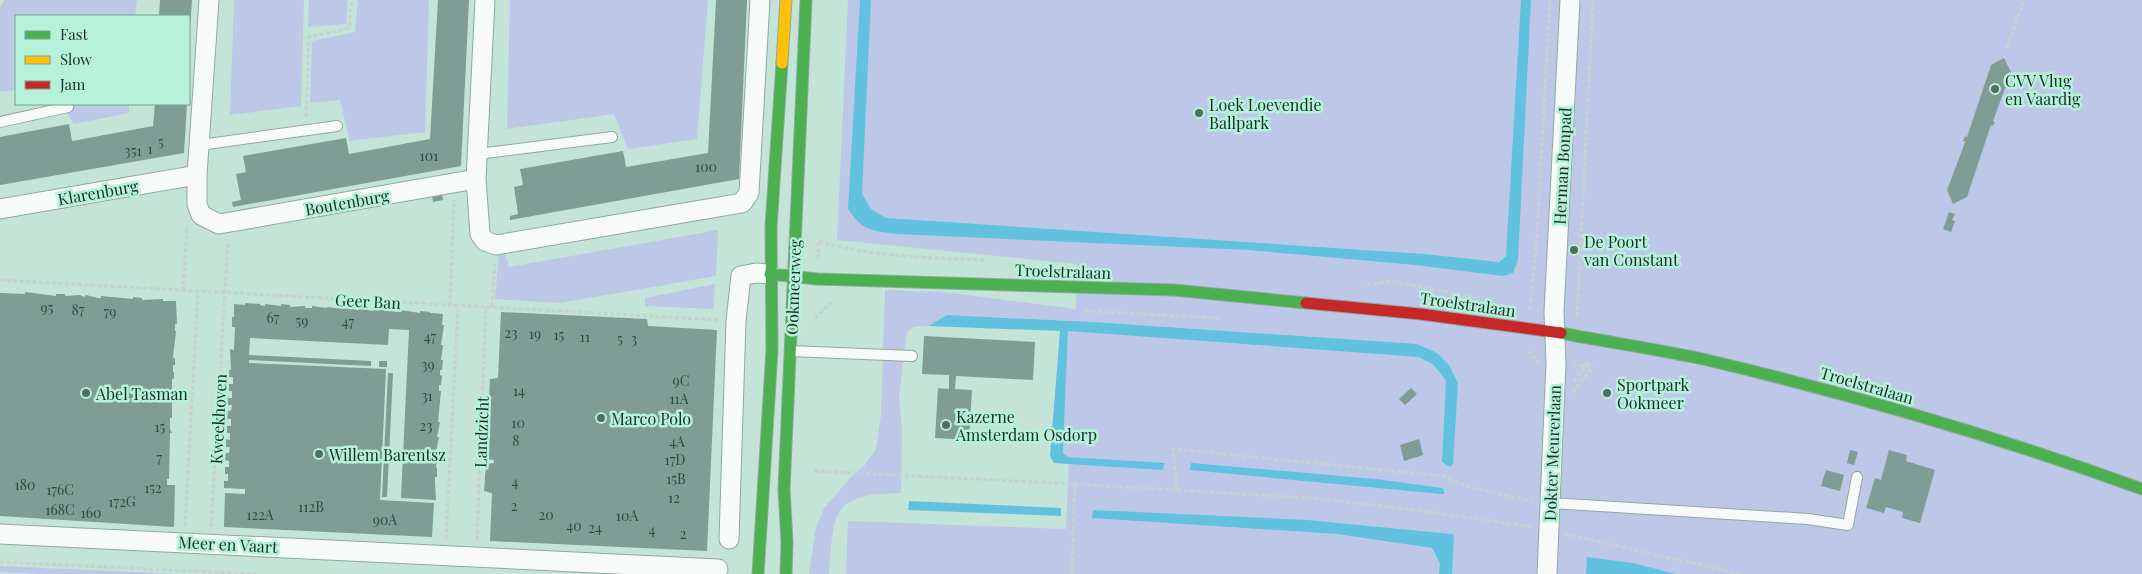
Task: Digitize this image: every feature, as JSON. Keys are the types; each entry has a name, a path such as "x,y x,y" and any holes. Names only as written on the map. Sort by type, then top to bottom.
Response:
{"street":[{"path":"210,0 197,175 197,204 201,215 224,224"},
{"path":"484,0 476,179 480,234 485,240 496,245 742,203 749,193 760,0"},
{"name":"Ookmeerweg","path":"758,574 772,350 771,216 786,0"},
{"name":"Ookmeerweg","path":"786,574 787,542 784,489 806,0"},
{"name":"Herman Bonpad","path":"1554,332 1570,0"},
{"name":"Klarenburg","path":"0,209 197,175"},
{"name":"Boutenburg","path":"224,224 476,179"},
{"name":"Ookmeerweg","path":"729,539 736,321 741,276 756,273 770,274"},
{"name":"Troelstralaan","path":"770,274 795,277 1174,290 1420,314 1554,332 1701,359 1866,400 2071,463 2142,488"},
{"name":"Dokter Meurerlaan","path":"1546,574 1549,531 1559,504 1554,408 1556,352 1554,332"},
{"name":"Meer en Vaart","path":"0,534 210,543 453,563 476,558 718,568"}],"lane":[{"path":"0,122 68,107"},
{"path":"200,145 336,126"},
{"path":"478,154 612,137"},
{"path":"772,350 912,356"},
{"path":"1559,504 1808,519 1848,525 1857,477"}],"path":[{"path":"306,130 308,37 350,28 352,0"},
{"path":"1530,308 1538,225 1550,0"},
{"path":"1577,316 1593,0"},
{"path":"2007,48 2024,0"},
{"path":"450,305 455,182"},
{"path":"183,291 187,215"},
{"name":"Kweekhoven","path":"210,543 225,294 224,224"},
{"path":"492,306 496,245"},
{"name":"Geer Ban","path":"0,280 736,321"},
{"name":"Kweekhoven","path":"184,542 198,292"},
{"path":"815,318 833,301 838,299"},
{"name":"Landzicht","path":"453,563 458,305"},
{"name":"Landzicht","path":"476,558 486,306"},
{"path":"1075,311 1222,318"},
{"path":"1572,401 1573,392 1603,353 1605,341"},
{"path":"1524,346 1591,357 1554,408"},
{"path":"1177,490 1173,450 1443,476 1468,487 1532,500 1532,509"},
{"path":"814,472 1075,484 1310,498 1416,510 1549,531 1740,574"},
{"path":"1072,574 1075,484"},
{"path":"1549,531 1559,504"},
{"path":"1532,518 1565,544"},
{"name":"Meer en Vaart","path":"0,562 256,574"}],"shaded area":[{"path":"4,0 137,0 135,15 15,15 15,90 0,92 0,8"},
{"path":"234,0 304,0 301,106 230,115"},
{"path":"309,0 348,0 346,24 308,27"},
{"path":"358,0 429,0 425,132 350,141 340,100 310,103 312,41 355,32"},
{"path":"510,0 708,0 697,139 628,149 614,114 507,129"},
{"name":"Sportpark Ookmeer","path":"848,0 2142,0 2142,574 846,574 848,521 1066,529 1069,458 1063,453 1068,331 1075,321 947,315 928,326 914,327 908,331 906,337 899,398 902,430 901,493 860,497 848,503 840,511 835,521 829,574 809,574 816,528 824,508 852,476 865,465 876,449 881,415 885,290 943,292 1076,309 1077,264 837,240"},
{"path":"62,105 129,105 129,113 74,124"},
{"path":"718,230 716,276 560,303 495,299 499,254 505,253 509,267"},
{"path":"715,284 713,309 645,306 645,298"},
{"path":"0,566 178,574 0,572"}],"water":[{"path":"860,0 871,0 862,194 871,209 886,218 1424,254 1499,262 1506,256 1521,0 1531,0 1518,260 1513,273 1503,276 1415,265 1249,250 898,234 869,229 858,222 848,209"},
{"path":"947,315 1093,322 1417,344 1437,353 1449,365 1458,383 1453,464 1450,467 1442,462 1446,381 1434,365 1419,357 1068,331 1063,453 1068,457 1165,463 1162,470 1054,463 1050,456 1060,331 928,326"},
{"path":"1191,463 1376,479 1442,488 1444,494 1190,470"},
{"path":"909,501 1061,508 1061,516 908,510"},
{"path":"1093,510 1307,520 1452,534 1454,537 1452,574 1439,574 1440,563 1432,548 1337,534 1092,518"},
{"path":"1587,557 1633,563 1676,574 1586,574"}],"building":[{"path":"160,0 192,0 190,28 190,15 159,15"},
{"path":"438,0 469,0 461,166 233,207 232,202 241,200 236,174 246,172 243,156 346,138 349,154 430,139"},
{"path":"716,0 747,0 739,179 510,220 510,216 518,214 514,187 523,185 520,169 623,151 626,167 708,153"},
{"path":"2004,58 2011,72 1993,121 1995,122 1993,126 1991,125 1967,197 1953,204 1947,190 1964,145 1965,141 1963,141 1965,136 1967,137 1991,65"},
{"path":"155,105 187,105 184,153 0,185 0,137 69,124 72,141 153,126"},
{"path":"441,188 443,200 433,202 431,190"},
{"path":"1949,212 1955,214 1952,220 1955,221 1951,232 1943,229"},
{"name":"Abel Tasman","path":"25,292 56,296 56,294 65,294 65,296 80,295 84,297 86,295 98,298 101,298 101,296 133,299 133,297 142,298 142,300 163,299 163,301 176,301 177,324 175,324 173,358 175,358 175,365 173,365 174,379 172,379 172,418 170,418 172,433 170,433 169,479 167,479 167,485 175,485 174,527 0,516 0,293 25,294"},
{"path":"245,303 265,306 265,304 281,306 281,304 290,305 290,307 305,306 305,308 312,308 312,306 358,310 358,308 373,311 373,309 400,312 400,310 443,314 441,360 443,360 442,370 440,370 440,375 442,376 441,385 439,385 439,391 441,391 438,422 440,422 436,452 438,453 437,477 435,477 436,500 401,498 409,330 389,329 388,345 250,338 249,355 371,361 371,366 249,360 249,363 386,369 380,500 434,503 432,537 224,527 225,493 245,494 245,489 224,488 224,481 228,481 225,467 229,467 229,461 225,460 226,453 229,453 230,447 226,447 226,439 230,440 227,426 231,426 231,419 227,419 228,411 231,411 232,405 228,405 228,398 232,398 229,384 233,384 233,377 229,377 229,370 231,370 230,349 234,350 235,327 232,327 232,317 234,317 234,304 245,305"},
{"name":"Marco Polo","path":"501,312 647,319 648,326 717,330 707,551 490,541 492,493 484,491 486,464 494,463 494,460 486,459 490,379 498,378"},
{"path":"924,336 1035,342 1033,380 956,376 955,389 972,390 969,440 935,438 938,388 949,389 949,375 922,374"},
{"path":"379,361 387,361 387,367 379,367"},
{"path":"388,373 393,373 387,497 382,497"},
{"path":"1411,388 1417,394 1405,405 1399,399"},
{"path":"1419,439 1423,455 1404,461 1400,445"},
{"path":"1850,450 1858,452 1854,465 1847,463"},
{"path":"1889,450 1907,455 1906,461 1935,470 1920,523 1902,518 1903,512 1886,507 1884,513 1866,508 1875,478 1881,480"},
{"path":"1826,470 1844,475 1840,491 1821,486"}],"traffic: fast":[{"path":"786,574 787,542 784,489 806,0"},
{"path":"758,574 772,350 771,227 782,63"},
{"path":"770,274 817,279 1174,290 1306,303"},
{"path":"1561,333 1703,359 1814,387 1979,434 2142,489"}],"traffic: slow":[{"path":"782,63 786,0"}],"traffic: jam":[{"path":"1306,303 1420,314 1561,333"}],"place":[{"name":"CVV Vlug en Vaardig","path":"1995,89"},
{"name":"Loek Loevendie Ballpark","path":"1199,113"},
{"name":"De Poort van Constant","path":"1574,250"},
{"name":"Abel Tasman","path":"86,393"},
{"name":"Sportpark Ookmeer","path":"1607,393"},
{"name":"Marco Polo","path":"601,418"},
{"name":"Kazerne Amsterdam Osdorp","path":"946,425"},
{"name":"Willem Barentsz","path":"319,454"}]}
